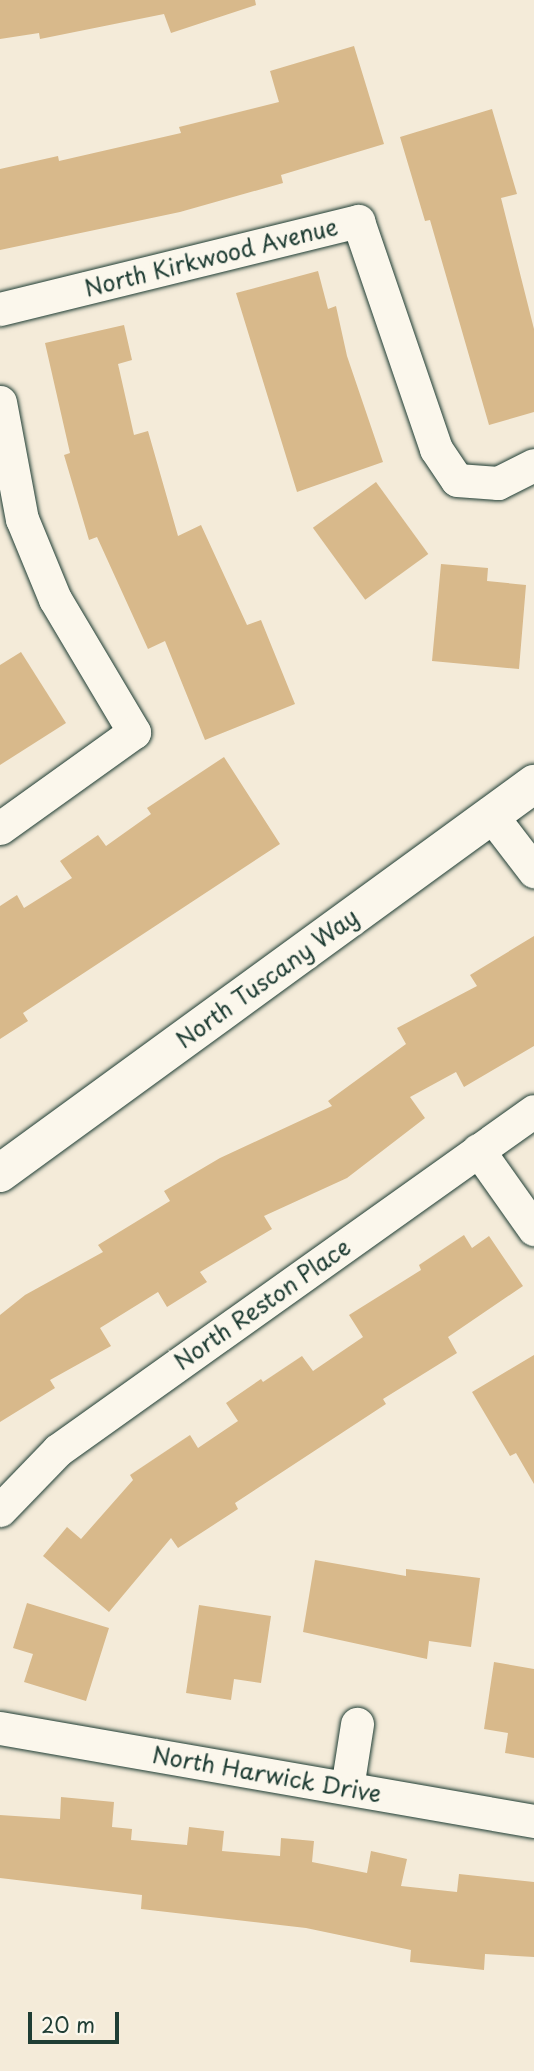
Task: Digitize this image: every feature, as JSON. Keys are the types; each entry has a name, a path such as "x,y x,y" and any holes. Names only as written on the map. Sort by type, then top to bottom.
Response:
{"street":[{"name":"North Kirkwood Avenue","path":"0,309 358,221 436,449 457,480 498,482 534,465"},
{"path":"0,402 22,519 50,587 134,732 0,828"},
{"name":"North Tuscany Way","path":"0,1172 534,784"},
{"path":"491,815 534,872"},
{"name":"North Reston Place","path":"0,1510 58,1450 534,1111"},
{"path":"478,1150 534,1229"},
{"path":"347,1788 357,1724"},
{"name":"North Harwick Drive","path":"0,1728 534,1821"}],"building":[{"path":"0,0 255,0 256,5 171,33 164,14 40,39 39,33 0,39"},
{"path":"354,46 384,144 281,175 283,183 180,212 0,250 0,169 58,156 59,161 181,133 179,127 279,102 270,71"},
{"path":"492,109 517,194 501,198 534,329 534,412 489,425 430,220 425,221 400,137"},
{"path":"318,271 328,309 336,306 347,356 383,462 297,492 236,293"},
{"path":"124,325 132,360 118,364 134,435 148,431 178,536 201,525 247,625 261,620 295,704 205,740 165,641 148,649 97,537 89,540 64,455 70,453 45,343"},
{"path":"376,482 428,554 365,600 313,528"},
{"path":"441,564 488,568 487,581 526,585 519,669 432,661"},
{"path":"21,652 66,723 0,765 0,665"},
{"path":"224,757 280,844 23,1013 28,1021 0,1039 0,906 17,895 24,908 72,878 60,861 98,835 106,846 151,814 147,808"},
{"path":"534,936 534,1046 464,1087 456,1072 410,1097 425,1118 347,1178 264,1216 272,1229 200,1272 207,1282 167,1307 158,1292 100,1328 111,1346 50,1380 55,1388 0,1422 0,1315 25,1295 103,1252 98,1245 170,1201 164,1191 220,1158 332,1106 328,1101 406,1044 397,1028 477,986 470,975"},
{"path":"464,1235 472,1248 489,1236 523,1286 448,1337 457,1353 383,1399 386,1404 235,1503 238,1509 178,1548 171,1538 109,1612 43,1556 67,1527 81,1539 133,1480 130,1475 190,1435 198,1448 238,1421 226,1403 261,1379 263,1382 302,1356 313,1371 363,1337 349,1315 421,1270 419,1265"},
{"path":"534,1355 534,1484 516,1453 510,1456 472,1392"},
{"path":"315,1560 406,1576 406,1569 480,1578 471,1647 429,1641 427,1659 303,1632"},
{"path":"27,1603 109,1628 86,1701 24,1682 33,1654 13,1648"},
{"path":"199,1605 271,1616 261,1683 234,1679 231,1700 186,1693"},
{"path":"494,1662 534,1669 534,1758 505,1753 508,1733 484,1729"},
{"path":"61,1797 114,1802 112,1827 132,1829 131,1840 187,1845 189,1827 224,1831 222,1851 280,1856 281,1838 314,1841 312,1862 367,1873 371,1851 407,1859 401,1886 457,1892 459,1874 534,1882 534,1957 485,1954 484,1970 410,1962 411,1950 306,1928 141,1909 142,1895 0,1878 0,1815 60,1819"}]}
